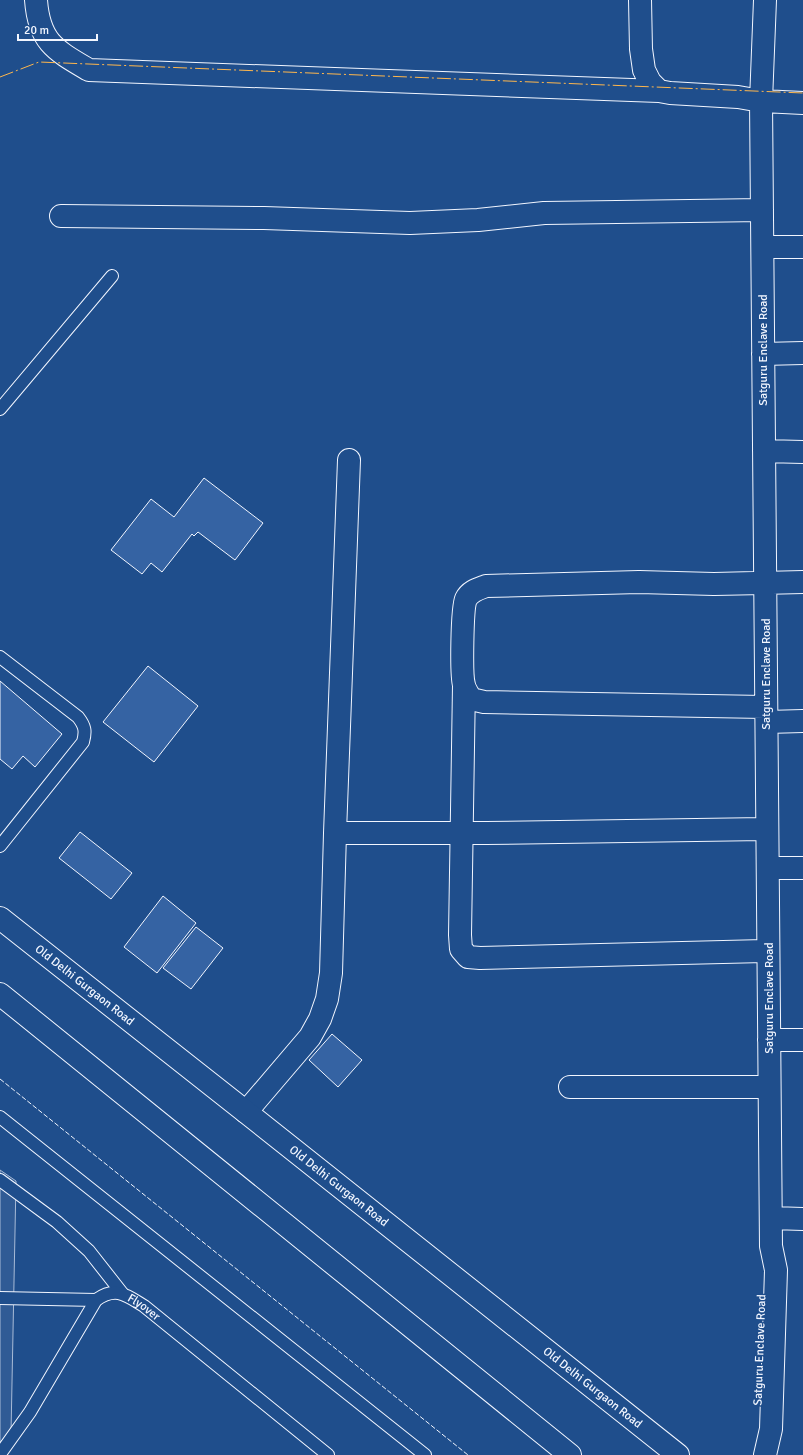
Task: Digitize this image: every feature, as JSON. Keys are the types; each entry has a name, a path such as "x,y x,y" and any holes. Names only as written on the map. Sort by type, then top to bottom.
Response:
{"street":[{"path":"36,0 38,16 45,38 62,54 89,70 659,91 738,97 761,102 803,103"},
{"path":"640,0 641,49 644,70 650,82 659,91"},
{"name":"Satguru Enclave Road","path":"765,0 761,102 769,1087 772,1218 771,1246 776,1270 771,1429 765,1455"},
{"path":"61,216 264,218 410,223 478,220 544,213 762,210"},
{"path":"763,247 803,247"},
{"path":"763,354 803,353"},
{"path":"764,451 803,452"},
{"path":"246,1112 310,1037 320,1019 327,999 331,973 334,833 349,460"},
{"path":"768,952 468,957 461,949 464,612 466,599 473,590 486,586 639,582 714,584 803,582"},
{"path":"464,685 471,699 484,702 766,714 803,721"},
{"path":"334,833 767,829"},
{"path":"768,868 803,868"},
{"name":"Old Delhi Gurgaon Road","path":"0,918 678,1455"},
{"path":"0,994 570,1455"},
{"path":"769,1040 803,1040"},
{"path":"570,1087 769,1087"},
{"path":"772,1218 803,1219"},
{"name":"Satguru Enclave Road","path":"751,1455 754,1446 756,1429 763,1267 771,1246"}],"lane":[{"path":"0,409 112,276"},
{"path":"0,657 78,717 83,724 85,732 83,742 0,846"},
{"path":"0,1117 424,1455"},
{"path":"0,1180 56,1222 89,1250 122,1293"},
{"name":"Flyover","path":"96,1300 105,1294 122,1293 144,1306 328,1455"},
{"path":"0,1298 96,1300 30,1412 0,1454"}],"shaded area":[{"path":"0,1170 16,1181 11,1433 0,1442"}],"building":[{"path":"204,478 263,523 235,560 198,532 194,536 192,534 162,572 151,563 142,574 111,550 151,499 174,517"},
{"path":"148,666 198,706 154,762 103,722"},
{"path":"0,681 62,734 35,767 23,756 12,769 0,759"},
{"path":"80,832 132,873 111,899 59,858"},
{"path":"163,896 196,923 157,973 124,947"},
{"path":"196,927 223,948 191,989 163,968"},
{"path":"332,1034 362,1060 338,1087 309,1060"}],"fence":[{"path":"0,1079 468,1455"}],"power":[{"path":"0,77 39,62 803,93"}]}
